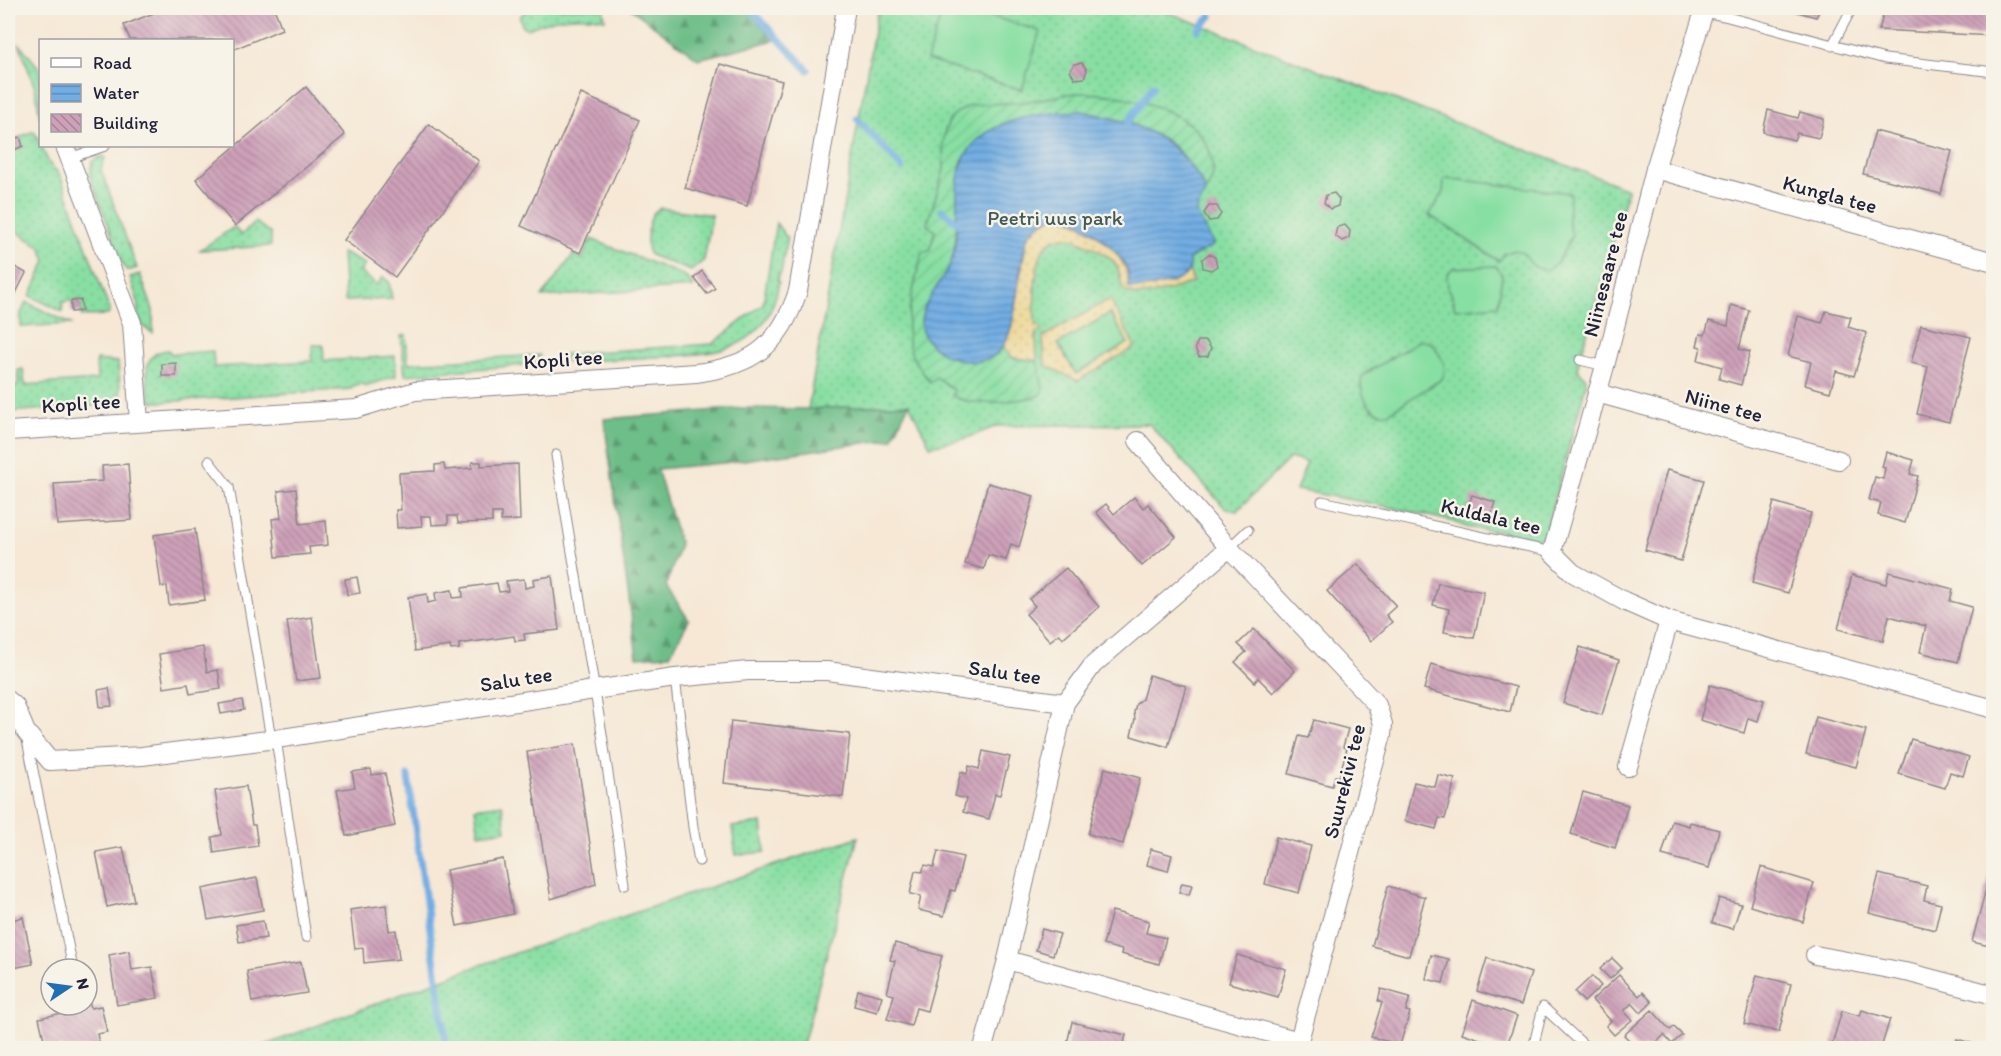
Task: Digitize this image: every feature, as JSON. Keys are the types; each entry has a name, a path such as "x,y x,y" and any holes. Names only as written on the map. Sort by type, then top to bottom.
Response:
{"street":[{"name":"Kopli tee","path":"8,431 356,409 415,391 722,370 755,354 782,329 791,313 798,291 846,8"},
{"name":"Niinesaare tee","path":"1552,552 1605,366 1655,169 1705,10"},
{"path":"68,152 132,323 140,422"},
{"name":"Kungla tee","path":"1655,169 1994,262"},
{"name":"Niine tee","path":"1597,393 1839,460"},
{"name":"Suurekivi tee","path":"1007,960 1298,1045 1379,746 1383,724 1377,705 1229,548 1138,441"},
{"path":"983,1048 1007,960 1065,702 1093,665 1229,548"},
{"name":"Kuldala tee","path":"1552,552 1573,573 1624,601 1669,621 1994,709"},
{"path":"1628,768 1669,621"},
{"name":"Salu tee","path":"8,700 15,706 26,732 50,761 142,756 273,739 675,678 758,671 827,671 1065,702"},
{"path":"1815,955 1910,973 1994,995"}],"lane":[{"path":"1832,46 1852,8"},
{"path":"1705,10 1885,59 1994,72"},
{"path":"68,152 99,147"},
{"path":"1580,360 1605,366"},
{"path":"556,455 625,885"},
{"path":"209,461 229,487 306,937"},
{"name":"Kuldala tee","path":"1322,501 1552,552"},
{"path":"1229,548 1248,530"},
{"path":"675,678 699,861"},
{"path":"26,732 71,957"},
{"path":"1533,1048 1544,1007 1587,1048"}],"green space":[{"path":"528,8 603,8 605,19 566,18 528,29 522,26 520,17"},
{"path":"630,8 745,8 775,40 698,59"},
{"name":"Peetri uus park","path":"878,8 1157,8 1628,189 1577,369 1586,378 1586,385 1544,538 1528,540 1501,531 1469,528 1451,521 1380,505 1296,490 1307,463 1290,458 1237,511 1226,509 1149,424 997,426 964,439 930,446 909,404 808,409"},
{"path":"943,8 964,8 1040,31 1022,90 927,60"},
{"path":"19,43 39,68 39,112 35,88"},
{"path":"1075,93 1093,93 1136,100 1177,116 1193,128 1206,143 1213,166 1210,183 1206,191 1177,149 1166,140 1128,122 1081,111 1033,116 1001,125 962,160 958,179 956,243 951,263 924,311 976,362 997,354 1003,347 1013,358 1037,361 1043,388 1040,395 1031,398 981,403 962,400 952,396 954,390 936,377 930,382 913,357 908,341 908,320 922,252 930,251 935,231 927,225 944,170 943,144 949,121 956,113 972,105 1024,102"},
{"path":"34,131 39,147 42,147 49,163 60,175 110,311 108,315 82,316 80,300 62,302 63,312 30,296 46,261 41,248 8,225 8,141 10,140 14,150 23,147 20,137"},
{"path":"101,156 105,157 101,170 137,268 127,271 90,177 92,162"},
{"path":"1444,178 1570,193 1568,221 1572,235 1558,262 1547,270 1539,268 1534,266 1524,254 1515,250 1504,254 1499,261 1429,215 1443,194"},
{"path":"661,208 712,215 704,260 691,271 650,255 648,252 647,235 651,218"},
{"path":"256,222 271,234 271,246 200,250 234,227 241,235"},
{"path":"776,223 787,238 781,273 777,280 779,282 773,306 763,324 750,337 717,351 698,354 567,362 564,354 712,344 763,304"},
{"path":"591,239 685,276 694,287 542,297 573,255 582,259"},
{"path":"342,253 365,264 360,272 377,285 383,277 389,282 392,299 345,301"},
{"path":"1496,266 1502,275 1498,305 1455,309 1448,290 1447,274 1453,268"},
{"path":"140,274 153,310 153,333 145,328 138,316 138,302 130,277"},
{"path":"26,302 71,324 21,327 21,314"},
{"path":"1110,313 1128,343 1076,374 1058,344"},
{"path":"406,335 408,363 540,355 536,364 405,375 401,336"},
{"path":"1420,340 1432,343 1441,356 1445,369 1442,379 1388,413 1381,413 1370,407 1361,388 1363,375"},
{"path":"312,345 323,345 324,361 395,356 396,376 365,386 355,385 351,389 162,402 152,402 150,399 147,368 149,361 159,352 168,350 172,354 213,351 214,367 312,361"},
{"path":"96,360 118,362 121,398 117,404 8,412 8,386 18,385 18,370 23,369 25,385 97,380"},
{"path":"909,404 892,439 723,463 657,469 680,545 666,586 689,620 670,655 637,657 604,419 744,408 808,409"},
{"path":"502,804 506,830 479,834 475,808"},
{"path":"762,823 765,852 736,855 732,827"},
{"path":"858,837 802,1048 257,1048 469,969"}],"sand":[{"path":"1053,217 1078,223 1103,240 1122,263 1127,275 1128,287 1183,277 1189,269 1193,282 1146,295 1128,293 1122,288 1118,269 1111,259 1076,240 1066,237 1056,239 1043,250 1037,270 1035,324 1042,329 1036,333 1037,361 1013,358 1003,347 1011,328 1027,237 1036,226"},
{"path":"1110,299 1135,347 1078,381 1045,365 1043,337"}],"water":[{"path":"1081,111 1121,121 1155,134 1183,156 1206,191 1196,212 1214,245 1189,259 1189,269 1180,279 1152,287 1134,288 1128,287 1129,275 1122,260 1095,233 1073,220 1062,217 1049,218 1038,225 1027,237 1013,322 1001,349 991,358 976,361 946,355 924,336 921,322 926,304 947,269 954,251 957,190 963,160 973,144 987,132 1004,124 1043,114"}],"building":[{"path":"166,8 274,8 282,29 234,49 234,39 130,39 124,25"},
{"path":"1783,8 1821,8 1816,17"},
{"path":"1885,8 1994,8 1994,36 1879,30"},
{"path":"1082,63 1087,70 1084,78 1075,79 1070,71 1074,64"},
{"path":"720,64 782,81 747,206 685,188"},
{"path":"306,87 345,135 235,226 196,179"},
{"path":"581,94 640,120 580,253 521,226"},
{"path":"1768,110 1798,118 1800,112 1824,119 1819,138 1797,133 1794,140 1763,132"},
{"path":"429,124 479,161 395,277 344,240"},
{"path":"1875,131 1952,151 1941,194 1863,174"},
{"path":"20,137 23,146 14,150 10,140"},
{"path":"1334,193 1339,199 1338,206 1330,209 1324,203 1326,195"},
{"path":"1209,206 1217,206 1221,214 1217,220 1209,221 1204,213"},
{"path":"1345,225 1350,231 1349,238 1342,241 1335,236 1337,227"},
{"path":"1209,254 1215,257 1217,266 1211,270 1203,268 1202,259"},
{"path":"8,263 26,273 8,309"},
{"path":"702,271 715,288 707,294 694,278"},
{"path":"81,300 82,311 71,312 71,301"},
{"path":"1731,305 1749,310 1739,349 1750,352 1741,385 1719,379 1722,367 1698,360 1701,347 1697,346 1700,334 1705,335 1709,321 1728,326"},
{"path":"1826,311 1851,317 1848,327 1867,333 1854,376 1836,371 1830,392 1805,385 1811,362 1788,356 1798,316 1822,323"},
{"path":"1921,325 1971,337 1949,422 1917,414 1928,367 1911,363"},
{"path":"1198,341 1206,341 1211,348 1208,356 1199,357 1195,348"},
{"path":"176,363 176,376 162,376 162,364"},
{"path":"1886,452 1914,460 1910,474 1918,476 1905,523 1878,515 1881,503 1869,500 1875,477 1883,479 1885,468 1882,467"},
{"path":"472,462 481,462 481,466 518,464 520,520 501,521 501,513 492,513 492,522 458,523 457,516 448,516 448,524 432,525 431,516 421,516 422,526 397,528 396,510 401,510 399,473 435,471 435,465 444,464 445,470 472,468"},
{"path":"128,464 132,520 57,525 54,484 103,481 102,466"},
{"path":"1667,470 1704,480 1681,561 1645,550"},
{"path":"988,483 1034,496 1019,547 1011,544 1006,560 988,555 984,569 965,564"},
{"path":"296,489 300,524 326,521 328,545 309,547 310,554 276,557 272,519 281,518 278,491"},
{"path":"1472,495 1495,502 1490,518 1467,511"},
{"path":"1134,497 1143,508 1148,504 1176,537 1142,566 1096,512 1106,504 1114,514"},
{"path":"1774,502 1811,513 1788,593 1752,583"},
{"path":"195,529 205,600 169,605 167,586 161,587 154,535"},
{"path":"1358,564 1396,606 1386,615 1392,622 1371,641 1327,591"},
{"path":"1066,568 1099,607 1063,638 1059,634 1050,641 1026,614 1035,606 1029,599"},
{"path":"1889,572 1953,589 1950,601 1972,607 1958,662 1920,652 1926,626 1889,616 1883,641 1838,629 1852,575 1886,584"},
{"path":"552,576 559,630 524,634 525,640 515,641 514,636 459,644 459,649 451,650 450,646 415,651 408,597 427,594 428,603 436,601 435,593 452,590 453,598 463,597 462,588 497,583 499,592 508,591 506,581 524,579 525,588 534,586 533,579"},
{"path":"357,577 360,593 347,595 345,579"},
{"path":"1438,583 1484,592 1474,638 1444,632 1449,609 1433,605"},
{"path":"312,617 321,678 296,681 287,621"},
{"path":"1254,629 1295,671 1273,693 1258,678 1255,682 1235,662 1246,652 1238,644"},
{"path":"203,647 207,672 218,670 221,689 190,694 188,684 164,688 159,654"},
{"path":"1580,647 1619,660 1602,715 1563,703"},
{"path":"1431,664 1516,687 1510,712 1424,689"},
{"path":"1149,675 1186,686 1168,747 1131,736 1136,704 1142,699"},
{"path":"1710,685 1764,700 1758,721 1748,718 1744,733 1700,720"},
{"path":"109,688 112,706 100,707 98,690"},
{"path":"242,700 244,710 221,714 219,704"},
{"path":"1816,717 1866,730 1856,767 1806,754"},
{"path":"1314,720 1348,729 1343,747 1347,748 1339,777 1335,776 1332,786 1289,774 1299,736 1308,738"},
{"path":"731,721 850,734 843,797 724,783"},
{"path":"1911,739 1969,757 1963,776 1950,772 1945,788 1899,774"},
{"path":"575,744 596,884 551,899 527,752"},
{"path":"983,751 1010,757 1000,795 995,794 989,819 963,812 966,799 955,796 961,772 967,774 969,766 979,769"},
{"path":"1105,768 1140,778 1123,844 1088,834"},
{"path":"371,769 372,775 385,773 395,826 346,836 337,790 355,787 352,772"},
{"path":"1438,775 1455,779 1445,819 1439,818 1436,829 1405,821 1414,782 1435,787"},
{"path":"246,786 258,846 214,853 212,837 222,835 215,791"},
{"path":"1583,792 1628,805 1615,848 1571,834"},
{"path":"1672,821 1689,826 1690,822 1719,830 1709,868 1662,855"},
{"path":"1276,837 1311,846 1299,893 1265,884"},
{"path":"123,847 134,901 107,907 96,852"},
{"path":"1151,849 1172,855 1168,871 1147,865"},
{"path":"938,851 963,857 955,891 951,890 944,916 918,910 921,896 910,894 915,871 922,872 925,865 934,867"},
{"path":"503,859 513,914 457,926 446,870"},
{"path":"1761,867 1814,883 1803,922 1750,906"},
{"path":"1879,874 1927,886 1924,900 1941,904 1935,930 1869,913"},
{"path":"1990,874 1994,874 1994,947 1972,942"},
{"path":"257,878 263,910 208,920 202,889"},
{"path":"1182,883 1192,885 1189,895 1179,892"},
{"path":"1388,886 1425,897 1409,956 1372,946"},
{"path":"1719,898 1741,904 1733,929 1712,923"},
{"path":"386,905 389,931 396,930 399,959 364,963 363,948 355,949 350,910"},
{"path":"1112,911 1149,921 1146,933 1166,938 1159,964 1121,954 1122,950 1103,945"},
{"path":"23,917 33,964 8,969 8,921"},
{"path":"263,921 266,938 239,942 236,925"},
{"path":"1042,929 1060,934 1053,955 1036,950"},
{"path":"895,943 942,956 927,1011 916,1008 911,1026 887,1019 894,995 887,993 895,961 890,960"},
{"path":"129,951 132,970 152,967 158,998 117,1005 109,955"},
{"path":"1237,955 1286,969 1278,997 1229,983"},
{"path":"1431,955 1449,959 1443,983 1426,979"},
{"path":"1487,958 1531,973 1521,1005 1477,991"},
{"path":"1612,958 1622,968 1610,979 1600,969"},
{"path":"301,962 307,993 252,1002 247,971"},
{"path":"1619,975 1639,996 1643,992 1652,1002 1641,1013 1632,1003 1624,1011 1632,1020 1614,1035 1606,1026 1611,1021 1592,1000"},
{"path":"1757,975 1791,984 1779,1032 1744,1024"},
{"path":"1592,976 1601,986 1584,1002 1575,992"},
{"path":"1381,989 1410,997 1406,1011 1410,1012 1400,1045 1371,1037 1382,1003 1378,1001"},
{"path":"858,990 882,996 877,1012 854,1006"},
{"path":"1473,1000 1517,1016 1506,1048 1462,1033"},
{"path":"99,1006 101,1006 107,1032 97,1034 100,1048 46,1048 39,1018 99,1017"},
{"path":"1652,1010 1670,1030 1674,1027 1682,1035 1672,1044 1664,1035 1655,1044 1658,1048 1637,1048 1624,1035"},
{"path":"1862,1010 1890,1019 1881,1048 1846,1048 1832,1044 1842,1011 1860,1016"},
{"path":"1072,1022 1126,1035 1124,1043 1134,1046 1133,1048 1066,1048"},
{"path":"1957,1039 1988,1048 1955,1048"}],"waterway":[{"path":"749,8 808,70"},
{"path":"1198,30 1211,16"},
{"path":"1128,122 1153,86"},
{"path":"857,119 902,168"},
{"path":"942,210 957,222"},
{"path":"408,776 447,1048"}]}
